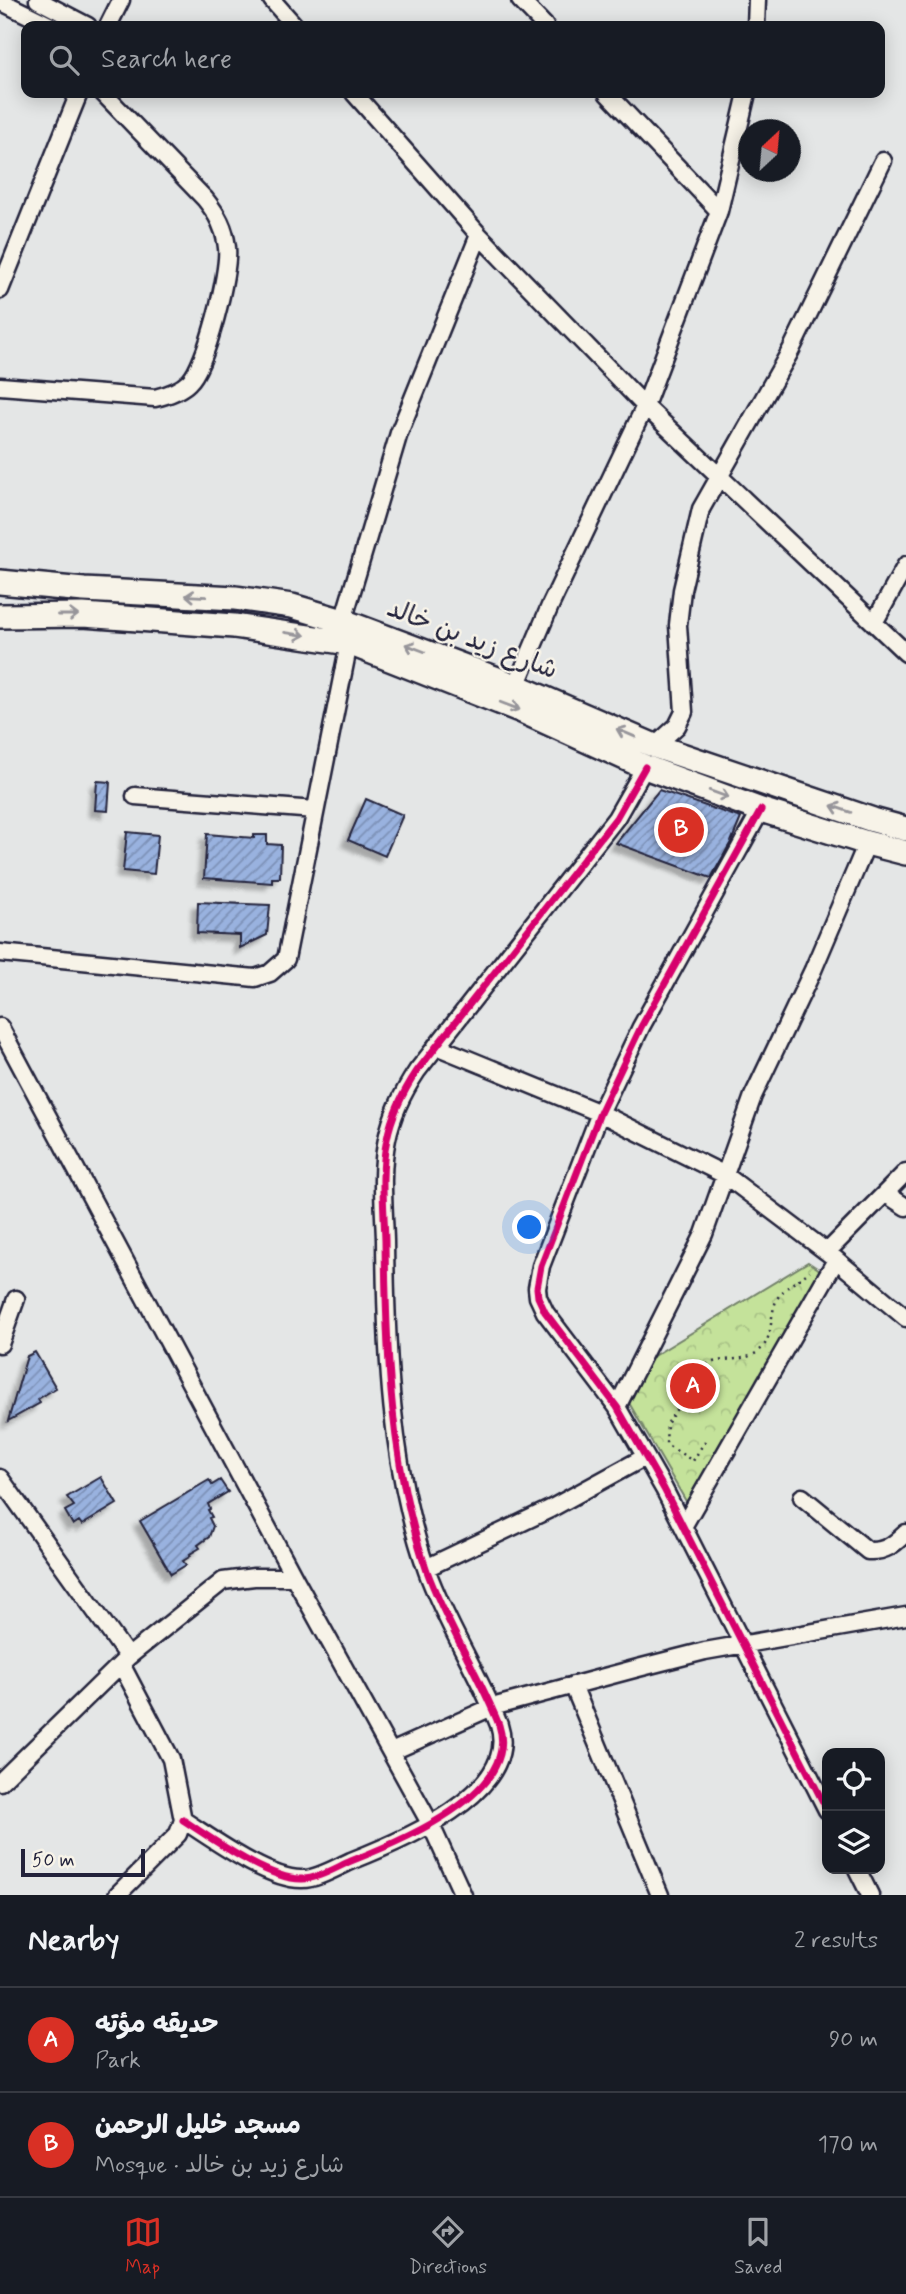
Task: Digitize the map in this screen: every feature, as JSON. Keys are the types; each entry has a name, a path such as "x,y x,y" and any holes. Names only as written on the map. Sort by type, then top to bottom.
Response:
{"main road":[{"name":"شارع زيد بن خالد","path":"0,582 84,590 235,598 292,606 343,621 516,686 761,810 906,853"},
{"name":"شارع زيد بن خالد","path":"0,615 83,615 233,626 349,643 522,711 650,756 906,829"}],"street":[{"path":"38,0 78,21"},
{"path":"110,21 121,0"},
{"path":"756,21 757,0"},
{"path":"0,1 41,21"},
{"path":"275,1 291,21"},
{"path":"522,1 540,21"},
{"path":"0,290 77,98"},
{"path":"0,386 155,398 174,393 190,382 201,368 228,267 225,232 218,214 205,199 108,98"},
{"path":"358,98 478,235 645,406 906,653"},
{"path":"612,98 719,211"},
{"path":"516,686 550,606 645,406 719,211 746,98"},
{"path":"183,1820 240,1856 281,1877 304,1880 431,1825 477,1790 499,1761 503,1736 492,1707 437,1597 426,1567 403,1480 386,1340 384,1158 393,1117 402,1094 436,1046 616,818 650,756 677,726 684,712 677,642 679,607 697,522 706,498 792,350 883,161"},
{"path":"343,621 399,433 478,235"},
{"path":"874,623 906,565"},
{"path":"0,953 255,978 270,973 286,959 349,643"},
{"path":"135,796 315,810"},
{"path":"761,810 641,1027 600,1112 545,1254 537,1288 545,1312 617,1407 684,1525 822,1800"},
{"path":"617,1407 704,1234 753,1096 813,970 867,843"},
{"path":"0,1027 294,1577 431,1825 463,1895"},
{"path":"436,1046 600,1112 725,1175 831,1256 906,1318"},
{"path":"684,1525 831,1256 906,1172"},
{"path":"886,1194 906,1207"},
{"path":"0,1344 16,1299"},
{"path":"426,1567 550,1509 645,1457"},
{"path":"0,1478 125,1660 171,1759 183,1820 178,1834 117,1895"},
{"path":"802,1497 868,1551 885,1549 906,1532"},
{"path":"0,1782 125,1660 223,1581 254,1577 294,1577"},
{"path":"391,1752 492,1707 573,1685 705,1651 906,1616"},
{"path":"573,1685 660,1895"},
{"path":"860,1874 870,1895"}],"path":[{"path":"705,1441 693,1461 666,1444 667,1424 704,1366 712,1361 743,1358 756,1353 767,1343 772,1313 778,1298 785,1289 815,1267"}],"green space":[{"path":"808,1262 820,1270 687,1503 629,1403 630,1392 647,1360"}],"building":[{"path":"97,781 110,782 108,811 95,810"},
{"path":"659,790 741,818 711,878 616,843"},
{"path":"366,799 403,815 385,856 348,840"},
{"path":"127,832 158,835 154,874 123,871"},
{"path":"207,834 254,838 254,835 267,835 267,844 281,845 280,878 272,878 272,883 204,878"},
{"path":"198,902 270,905 267,935 240,948 240,935 197,933"},
{"path":"35,1352 56,1388 38,1399 40,1403 8,1421 27,1356"},
{"path":"101,1477 117,1504 82,1525 79,1521 73,1525 65,1511 74,1506 67,1497"},
{"path":"209,1480 212,1485 220,1480 228,1492 208,1504 212,1517 209,1518 213,1526 209,1537 183,1561 186,1565 171,1574 140,1521"}],"cycle path":[{"path":"183,1820 257,1865 287,1877 307,1879 425,1828 474,1793 492,1772 501,1750 499,1725 427,1571 405,1490 392,1407 389,1365 383,1189 385,1151 395,1112 417,1071 616,818 645,767"},
{"path":"761,810 641,1027 600,1113 541,1266 537,1288 545,1312 617,1407 664,1489 822,1800"}],"place":[{"name":"مسجد خليل الرحمن","path":"681,830"},
{"name":"حديقه مؤته","path":"693,1386"}]}
